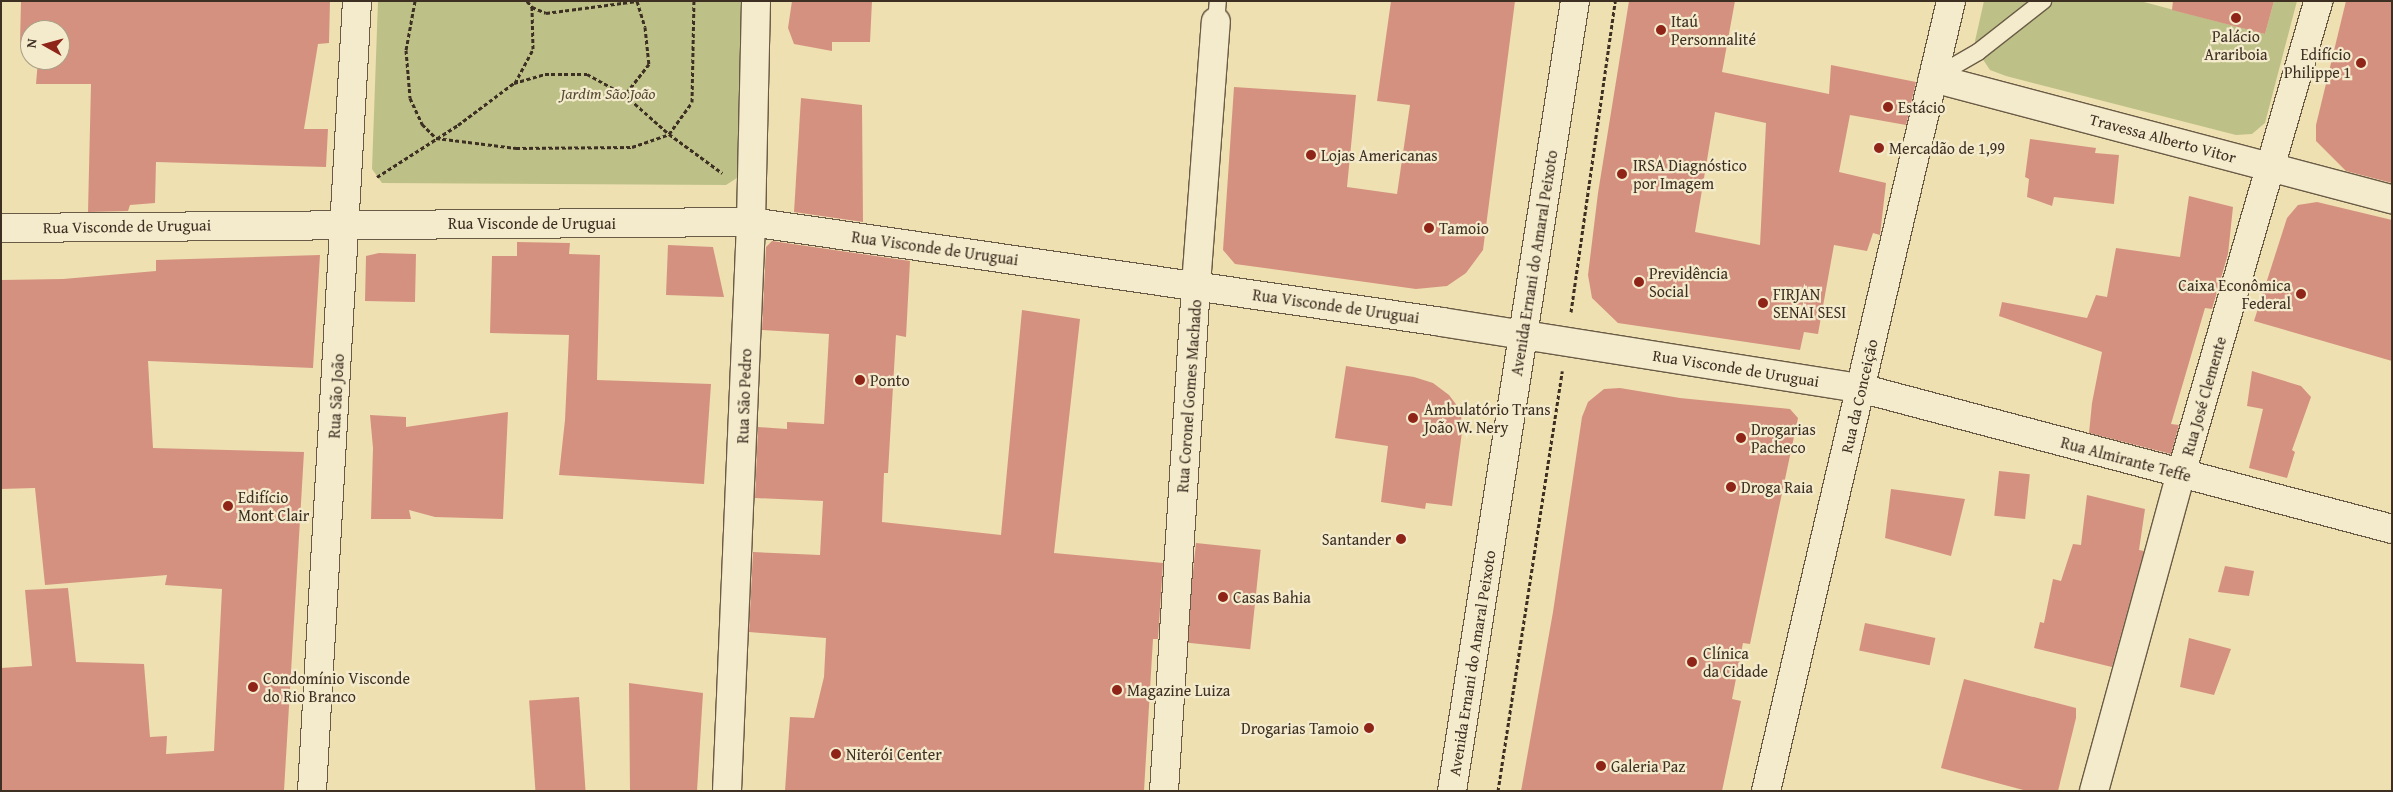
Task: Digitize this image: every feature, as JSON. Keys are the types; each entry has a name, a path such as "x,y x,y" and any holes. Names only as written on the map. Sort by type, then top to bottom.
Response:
{"street":[{"name":"Rua São João","path":"312,791 346,225 356,1"},
{"name":"Rua São Pedro","path":"727,791 751,222 756,1"},
{"name":"Avenida Ernani do Amaral Peixoto","path":"1452,791 1575,1"},
{"name":"Rua da Conceição","path":"1766,791 1952,1"},
{"name":"Rua José Clemente","path":"2094,791 2181,474 2272,166 2318,1"},
{"name":"Rua Coronel Gomes Machado","path":"1164,791 1196,285 1217,12"},
{"name":"Travessa Alberto Vitor","path":"1933,78 2392,199"},
{"name":"Rua Visconde de Uruguai","path":"1,228 751,222 1196,285 1860,388"},
{"name":"Rua Almirante Teffe","path":"1860,388 2392,529"}],"lane":[{"path":"1933,78 1978,52 2043,1"}],"path":[{"path":"415,1 406,50 410,98 422,124 436,138 516,148 632,148 669,134 692,102 694,1"},
{"path":"527,1 532,7 546,13 637,1 645,27 649,64 625,95"},
{"path":"1498,791 1567,342 1615,1"},
{"path":"514,83 533,49 532,7"},
{"path":"372,184 378,176 514,83 545,74 587,74 625,95 669,134 725,175"}],"green space":[{"name":"Jardim São João","path":"378,1 742,1 740,176 726,185 382,183 372,169"},
{"path":"1984,1 2140,1 2265,34 2274,1 2297,1 2265,123 2252,134 2236,135 2006,76 1990,70 1978,52 1975,41"}],"building":[{"path":"21,1 330,1 329,43 318,44 304,129 328,129 326,167 156,162 155,203 130,205 128,211 88,212 91,84 36,84 37,70 70,70 70,20 21,20"},
{"path":"792,1 872,1 870,42 832,42 832,51 794,44 788,28"},
{"path":"1391,1 1515,1 1483,250 1466,273 1447,286 1416,289 1235,264 1223,250 1234,87 1356,95 1347,187 1397,194 1410,105 1377,101"},
{"path":"1629,1 1735,1 1722,72 1829,94 1831,65 1916,82 1906,125 1850,115 1839,172 1886,183 1880,235 1873,233 1867,251 1834,245 1818,334 1804,332 1800,350 1618,323 1592,298 1588,275 1598,193","holes":["1715,112 1766,123 1760,245 1695,232"]},
{"name":"Palácio Arariboia","path":"2173,1 2274,1 2265,34 2172,10"},
{"path":"2346,1 2392,1 2392,183 2346,171 2316,141 2316,125"},
{"path":"801,98 862,105 863,222 794,212"},
{"path":"2030,139 2096,148 2095,153 2119,155 2114,204 2054,197 2052,206 2027,197 2029,179 2025,177"},
{"path":"2189,196 2233,207 2228,254 2212,309 2205,308 2171,424 2179,425 2171,454 2089,433 2092,403 2102,352 1999,316 2002,302 2087,318 2096,295 2107,297 2116,248 2180,257"},
{"path":"2317,202 2392,220 2392,361 2254,321 2287,218 2298,205"},
{"path":"772,241 910,261 906,337 896,335 888,473 884,473 882,522 1001,535 1022,310 1080,319 1054,553 1163,563 1158,639 1153,639 1144,791 785,791 790,717 814,718 824,677 826,638 749,632 753,552 820,555 823,501 755,498 758,427 787,429 787,422 824,424 829,334 762,330 766,247"},
{"path":"517,242 570,243 569,254 600,255 597,380 711,384 704,484 559,475 565,420 569,335 490,333 492,256 517,256"},
{"path":"668,245 713,247 724,297 666,295"},
{"path":"379,253 416,254 415,302 365,301 366,256"},
{"path":"320,255 313,368 148,361 153,448 304,452 284,791 1,791 1,668 32,666 25,590 68,588 76,662 144,664 150,737 167,736 166,754 214,751 222,589 165,585 167,575 45,585 35,488 1,489 1,280 63,279 156,271 156,260"},
{"path":"1346,366 1414,377 1433,383 1449,395 1461,411 1462,432 1452,506 1426,503 1425,509 1381,502 1388,446 1335,438"},
{"path":"2252,371 2301,386 2311,397 2292,450 2295,452 2287,478 2249,468 2263,409 2247,406"},
{"path":"1620,388 1680,398 1790,409 1798,418 1750,644 1743,643 1732,699 1741,701 1722,791 1521,791 1553,612 1582,417 1588,402 1604,389"},
{"path":"508,412 503,519 435,517 409,510 411,519 371,519 373,448 370,415 406,417 406,427"},
{"path":"1999,471 2030,474 2025,519 1994,516"},
{"path":"1891,489 1965,499 1951,556 1885,538"},
{"path":"2087,495 2145,509 2139,550 2144,551 2112,667 2034,648 2040,622 2044,623 2053,579 2061,581 2073,544 2081,545"},
{"name":"Casas Bahia","path":"1196,543 1261,550 1250,649 1186,642"},
{"path":"2225,566 2254,571 2249,596 2218,592"},
{"path":"1865,623 1935,638 1930,665 1859,650"},
{"path":"2189,638 2231,649 2214,695 2180,687"},
{"path":"1964,679 2076,708 2076,718 2058,791 2027,791 1941,768"},
{"path":"629,683 703,693 697,791 630,791"},
{"path":"579,697 586,791 535,791 529,700"}],"place":[{"name":"Palácio Arariboia","path":"2236,18"},
{"name":"Itaú Personnalité","path":"1661,30"},
{"name":"Edifício Philippe 1","path":"2361,63"},
{"name":"Estácio","path":"1888,107"},
{"name":"Mercadão de 1,99","path":"1879,148"},
{"name":"Lojas Americanas","path":"1311,155"},
{"name":"IRSA Diagnóstico por Imagem","path":"1622,174"},
{"name":"Tamoio","path":"1429,228"},
{"name":"Previdência Social","path":"1639,282"},
{"name":"Caixa Econômica Federal","path":"2301,294"},
{"name":"FIRJAN SENAI SESI","path":"1763,303"},
{"name":"Ponto","path":"860,380"},
{"name":"Ambulatório Trans João W. Nery","path":"1413,418"},
{"name":"Drogarias Pacheco","path":"1741,438"},
{"name":"Droga Raia","path":"1731,487"},
{"name":"Edifício Mont Clair","path":"228,506"},
{"name":"Santander","path":"1401,539"},
{"name":"Casas Bahia","path":"1223,597"},
{"name":"Clínica da Cidade","path":"1692,662"},
{"name":"Condomínio Visconde do Rio Branco","path":"253,687"},
{"name":"Magazine Luiza","path":"1117,690"},
{"name":"Drogarias Tamoio","path":"1369,728"},
{"name":"Niterói Center","path":"836,754"},
{"name":"Galeria Paz","path":"1601,766"}]}
